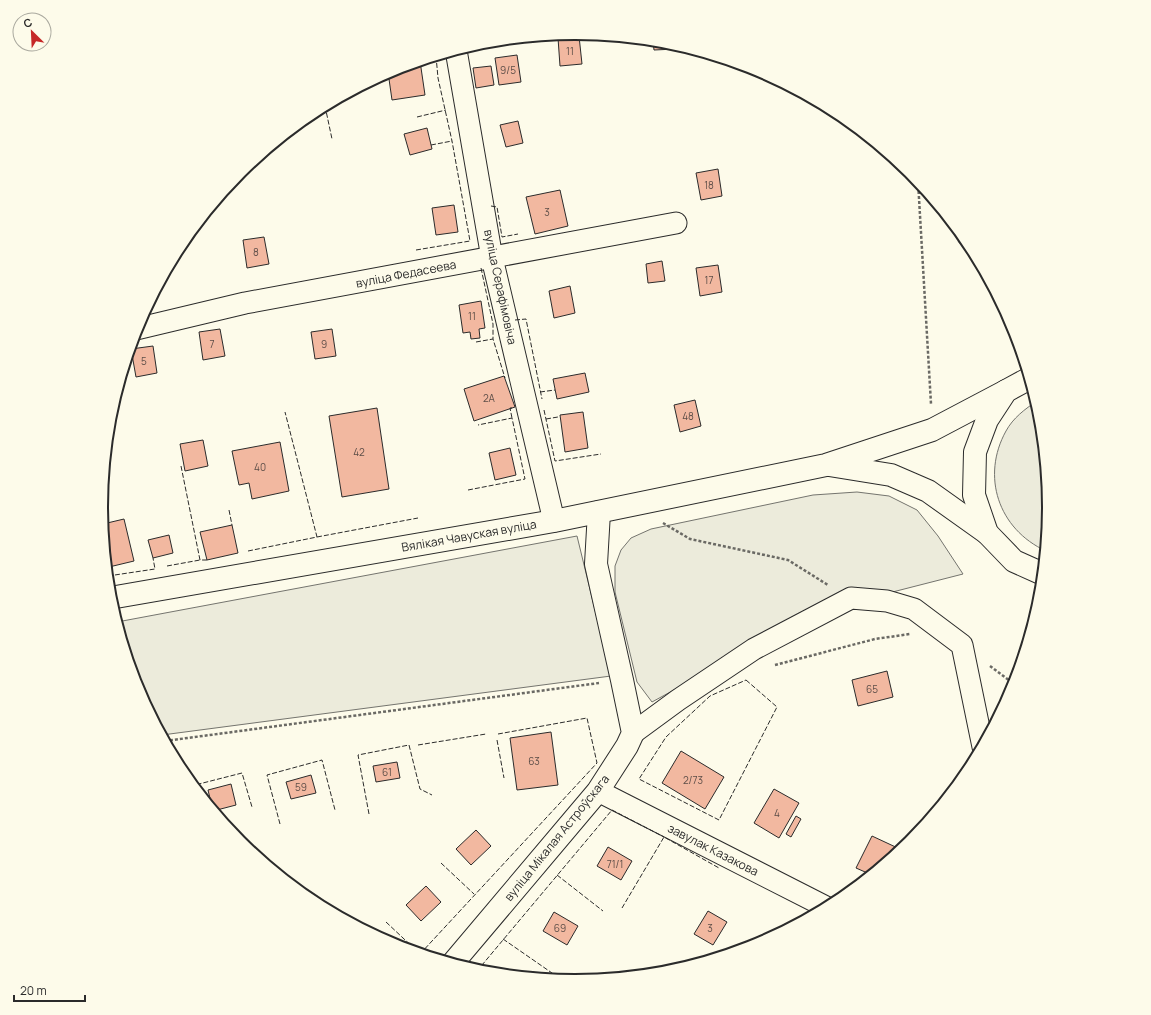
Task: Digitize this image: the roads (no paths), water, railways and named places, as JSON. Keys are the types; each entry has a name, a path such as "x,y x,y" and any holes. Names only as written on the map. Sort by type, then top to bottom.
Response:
{"main road":[{"name":"Вялікая Чавуская вуліца","path":"117,597 554,521 826,465 932,430 1025,381"},
{"path":"1006,391 987,420 975,452 974,495 987,533 1014,561 1039,572"},
{"name":"Вялікая Чавуская вуліца","path":"826,465 891,475 928,491 987,533"},
{"path":"599,512 596,564 633,733"},
{"name":"вуліца Мікалая Астроўскага","path":"456,959 598,791 627,746 633,733"}],"street":[{"name":"вуліца Серафімовіча","path":"457,56 492,258 554,521"},
{"name":"вуліца Федасеева","path":"145,327 245,303 676,223"},
{"path":"633,733 678,700 754,649 850,598 887,601 914,609 962,645 981,739"},
{"name":"завулак Казакова","path":"598,791 821,905"}]}
